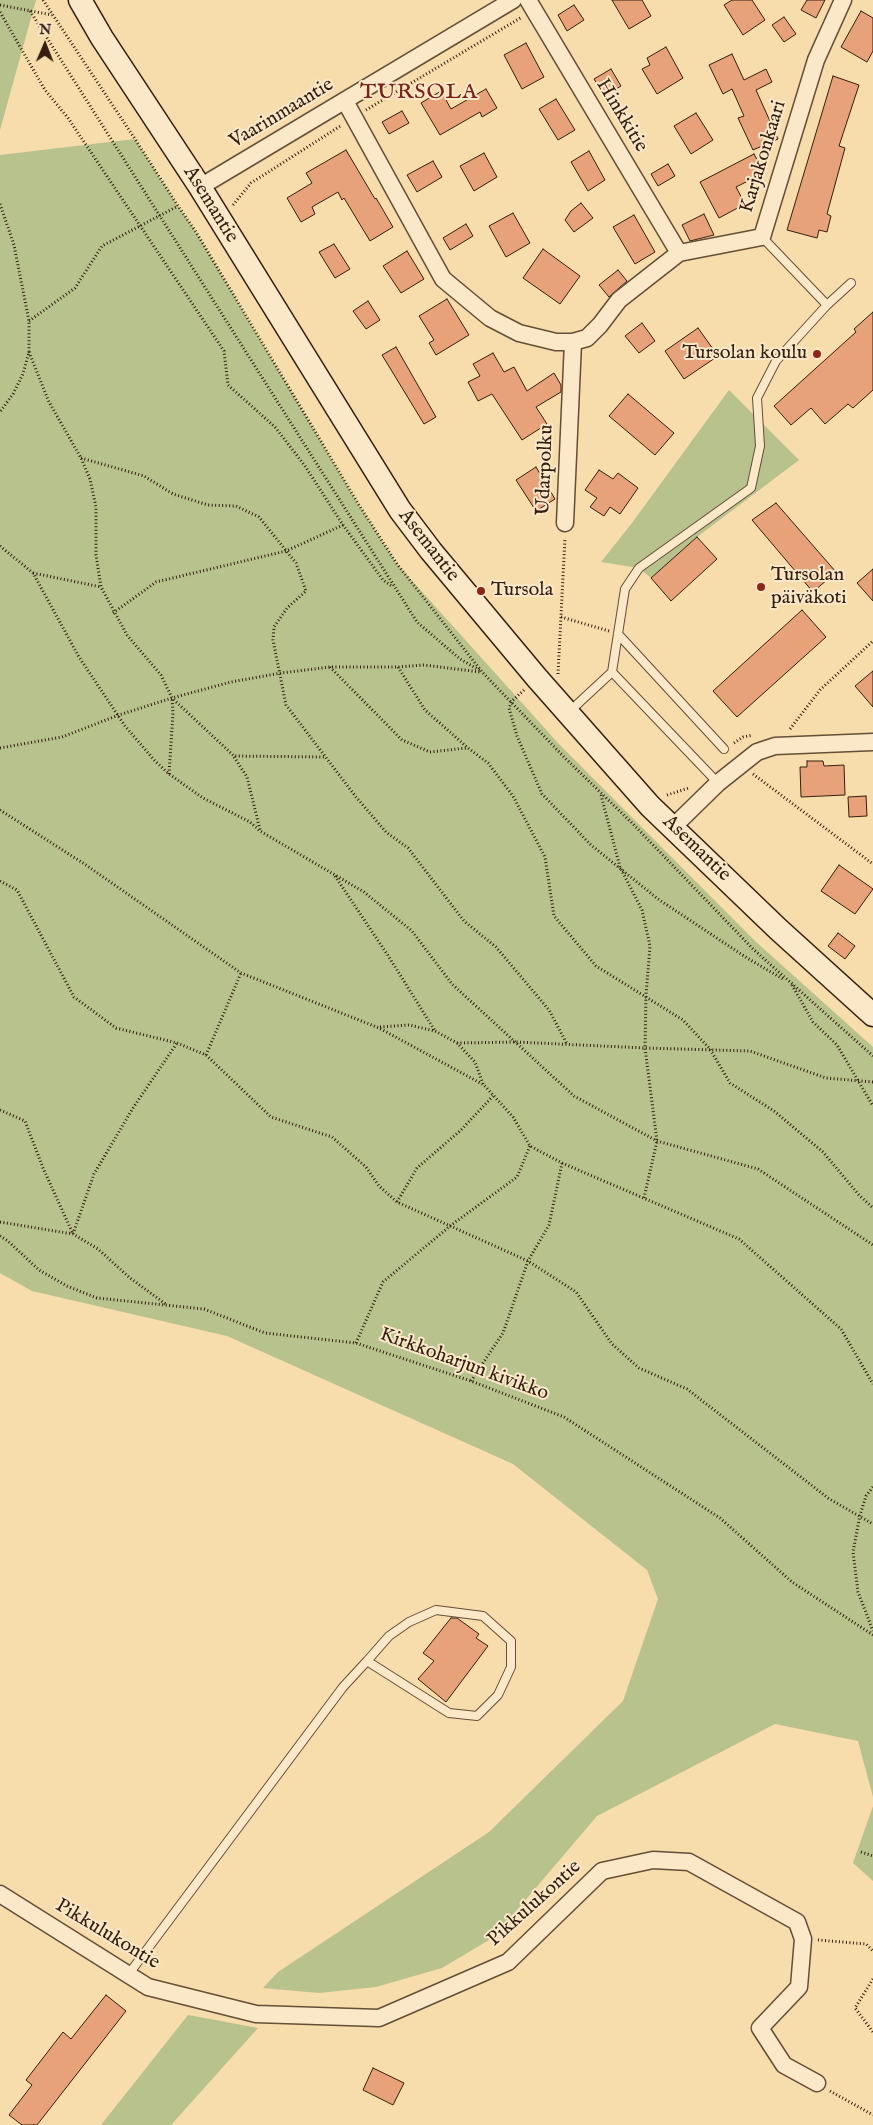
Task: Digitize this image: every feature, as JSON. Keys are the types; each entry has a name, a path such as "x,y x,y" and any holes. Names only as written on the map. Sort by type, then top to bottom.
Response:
{"main road":[{"name":"Asemantie","path":"80,0 102,38 200,187 400,510 461,588 650,806 778,929 873,1016"}],"street":[{"name":"Vaarinmaantie","path":"200,187 513,0"},
{"name":"Hinkkitie","path":"528,0 679,253"},
{"name":"Karjakonkaari","path":"573,342 587,338 600,325 619,300 679,253 762,237 816,60 843,0"},
{"path":"345,101 443,279 490,318 519,334 556,342 573,342"},
{"name":"Udarpolku","path":"565,523 573,342"},
{"path":"673,827 739,764 756,752 775,746 873,742"},
{"name":"Pikkulukontie","path":"0,1894 148,1988 256,2014 379,2018 508,1962 602,1871 653,1860 689,1862 797,1922 803,1939"},
{"path":"803,1939 799,1986 760,2028 784,2065 817,2083"}],"lane":[{"path":"762,237 827,305"},
{"path":"568,713 612,672 625,589 639,568 751,488 760,446 757,398 776,361 827,305 851,283"},
{"path":"618,634 724,749"},
{"path":"612,672 718,783"},
{"path":"128,1975 343,1687 389,1636 409,1622 436,1610 483,1616 511,1641 511,1667 498,1695 477,1716 448,1713 367,1661"}],"path":[{"path":"0,5 52,16"},
{"path":"0,748 62,737 119,715 172,698 231,682 281,673 330,667 398,668 424,665 484,673 460,658 417,622 30,11"},
{"path":"0,12 45,90 68,118 224,352 228,385 275,427 305,466 343,525 383,580 394,588"},
{"path":"0,204 14,246 29,321 29,352 23,374 14,394 0,412"},
{"path":"29,321 75,288 102,246 140,224 178,206"},
{"path":"29,352 49,402 81,458 90,479 96,507 96,555 101,587 113,613 127,635 161,675 172,698 234,756 247,777 260,831"},
{"path":"81,458 144,476 173,494 208,505 236,506 259,517 296,563 306,590 287,608 274,627 273,640 286,705 325,757 386,832 408,848 464,921 502,954 549,1010 567,1044"},
{"name":"Udarpolku","path":"548,689 558,672 565,523"},
{"path":"113,613 156,582 286,551 343,525"},
{"path":"0,546 33,573 79,657 131,733 169,774 203,798 250,822 260,831 364,892 412,931 452,984 574,1096 657,1141 758,1169 873,1245"},
{"path":"33,573 101,587"},
{"path":"561,617 618,634"},
{"path":"790,729 820,690 873,641"},
{"path":"330,667 402,740 430,752 468,748"},
{"path":"398,668 425,710 488,763 514,796 544,858 554,916 596,966 646,995 683,1020 710,1050 730,1083 774,1110 823,1152 859,1195 873,1208"},
{"path":"169,774 173,713 172,698"},
{"path":"512,701 509,708 517,736 542,794 591,846 658,898 747,958 790,982 813,1022 837,1045 873,1106"},
{"path":"234,756 325,757"},
{"path":"739,764 873,864"},
{"path":"600,794 620,867 642,910 650,946 646,995 645,1048 657,1141 644,1198"},
{"path":"0,810 86,864 241,973 379,1028 484,1085 513,1117 530,1146 562,1164 739,1238 841,1329 873,1384"},
{"path":"334,876 435,1031"},
{"path":"0,881 17,890 74,997 116,1028 177,1043 206,1055 271,1117 332,1137 366,1167 379,1186 397,1202 528,1260 576,1292 612,1344 639,1368 687,1389 828,1498 873,1524"},
{"path":"206,1055 241,973"},
{"path":"379,1028 409,1025 435,1031 457,1043 475,1062 484,1085"},
{"path":"457,1043 516,1042 750,1051 826,1078 873,1082"},
{"path":"73,1234 94,1174 133,1108 177,1043"},
{"path":"397,1202 417,1168 461,1130 494,1096"},
{"path":"0,1110 25,1121 42,1168 73,1234"},
{"path":"356,1343 383,1282 450,1226 517,1177 530,1146"},
{"path":"471,1380 503,1333 528,1260 550,1225 562,1164"},
{"path":"0,1222 73,1234 98,1249 130,1278 169,1306"},
{"name":"Kirkkoharjun kivikko","path":"0,1236 39,1270 67,1286 96,1298 204,1309 265,1334 356,1343 471,1380 564,1417 720,1518 792,1582 873,1635"},
{"path":"873,1487 866,1496 860,1515 853,1552 858,1592 873,1631"},
{"path":"862,1852 872,1856 873,1849"},
{"path":"803,1939 866,1944 873,1951"},
{"path":"873,1979 855,2008 873,2032"},
{"path":"817,2083 873,2115"}],"green space":[{"path":"0,0 36,0 0,130"},
{"path":"135,139 196,232 359,505 397,564 558,743 755,941 873,1047 873,1797 858,1741 775,1724 597,1816 494,1937 442,1968 376,1987 319,1993 263,1988 278,1972 489,1832 623,1701 658,1599 647,1570 513,1464 227,1336 32,1291 0,1273 0,155"},
{"path":"729,390 799,460 697,537 651,578 639,568 601,562 632,523"},
{"path":"873,1806 873,1881 853,1863"},
{"path":"188,2015 258,2028 171,2125 101,2125"}],"building":[{"path":"612,0 642,0 651,16 629,29"},
{"path":"732,0 752,0 765,20 743,35 724,5"},
{"path":"807,0 825,0 816,18 801,10"},
{"path":"574,5 584,20 567,31 558,15"},
{"path":"861,11 873,18 873,51 867,62 841,47"},
{"path":"784,17 796,34 784,42 772,25"},
{"path":"526,43 544,77 522,89 504,55"},
{"path":"666,47 683,78 657,94 642,69 650,65 647,58"},
{"path":"732,54 744,80 766,69 772,82 756,90 778,139 753,150 738,118 744,116 732,89 723,94 709,65"},
{"path":"611,69 621,86 605,96 594,79"},
{"path":"833,76 859,85 839,146 845,148 827,214 831,216 827,232 819,230 817,238 787,230"},
{"path":"486,89 497,108 482,117 480,112 440,135 421,103 441,91 451,109"},
{"path":"556,99 575,130 558,140 539,109"},
{"path":"402,111 409,123 389,134 382,122"},
{"path":"696,113 713,140 691,154 674,126"},
{"path":"346,150 393,227 370,241 344,198 342,200 338,192 312,207 315,214 301,222 287,198 312,183 306,173"},
{"path":"589,151 605,180 588,191 571,162"},
{"path":"484,153 497,177 474,191 460,166"},
{"path":"754,154 764,173 736,187 745,204 719,218 700,182"},
{"path":"433,161 442,177 417,192 407,175"},
{"path":"668,164 675,176 658,186 651,174"},
{"path":"581,203 593,218 574,232 565,220 571,211"},
{"path":"513,213 530,243 506,257 489,226"},
{"path":"704,214 714,235 690,241 682,225"},
{"path":"634,215 655,252 635,264 613,227"},
{"path":"466,224 473,236 450,250 443,238"},
{"path":"334,244 350,269 335,278 319,252"},
{"path":"543,249 580,276 560,304 523,278"},
{"path":"407,251 424,279 401,293 383,266"},
{"path":"618,270 627,281 609,297 599,285"},
{"path":"447,299 469,335 436,355 429,343 434,340 419,316"},
{"path":"368,301 380,320 366,329 353,311"},
{"path":"873,312 873,390 853,408 848,404 825,424 811,408 791,425 774,406 856,332 854,329"},
{"path":"642,323 655,341 639,353 625,336"},
{"path":"698,328 718,356 684,379 665,351"},
{"path":"396,347 436,417 424,424 382,355"},
{"path":"493,353 504,372 514,367 527,391 554,373 561,385 561,392 536,407 547,424 522,440 492,394 478,401 468,382 480,376 473,364"},
{"path":"628,394 674,433 655,455 609,416"},
{"path":"536,467 555,499 536,511 516,480"},
{"path":"599,470 613,479 618,473 638,488 620,514 610,507 604,516 590,507 597,498 585,490"},
{"path":"776,503 836,572 813,592 752,520"},
{"path":"697,537 717,559 671,601 651,578"},
{"path":"873,569 873,601 857,583"},
{"path":"802,610 826,637 737,717 713,691"},
{"path":"873,671 873,707 855,686"},
{"path":"807,761 823,761 824,766 844,765 845,795 801,797 800,767 807,767"},
{"path":"866,796 867,816 849,817 848,797"},
{"path":"839,865 873,889 855,914 821,891"},
{"path":"838,933 855,946 845,959 828,946"},
{"path":"451,1618 457,1618 479,1634 476,1638 488,1646 446,1702 418,1679 434,1661 423,1653"},
{"path":"106,1995 126,2011 37,2125 22,2125 9,2115 32,2085 26,2080 63,2032 71,2039"},
{"path":"373,2068 404,2083 393,2105 363,2090"}],"place":[{"name":"Tursolan koulu","path":"817,354"},
{"name":"Tursolan päiväkoti","path":"761,587"},
{"name":"Tursola","path":"481,591"}],"district":[{"name":"TURSOLA","path":"419,93"}]}
